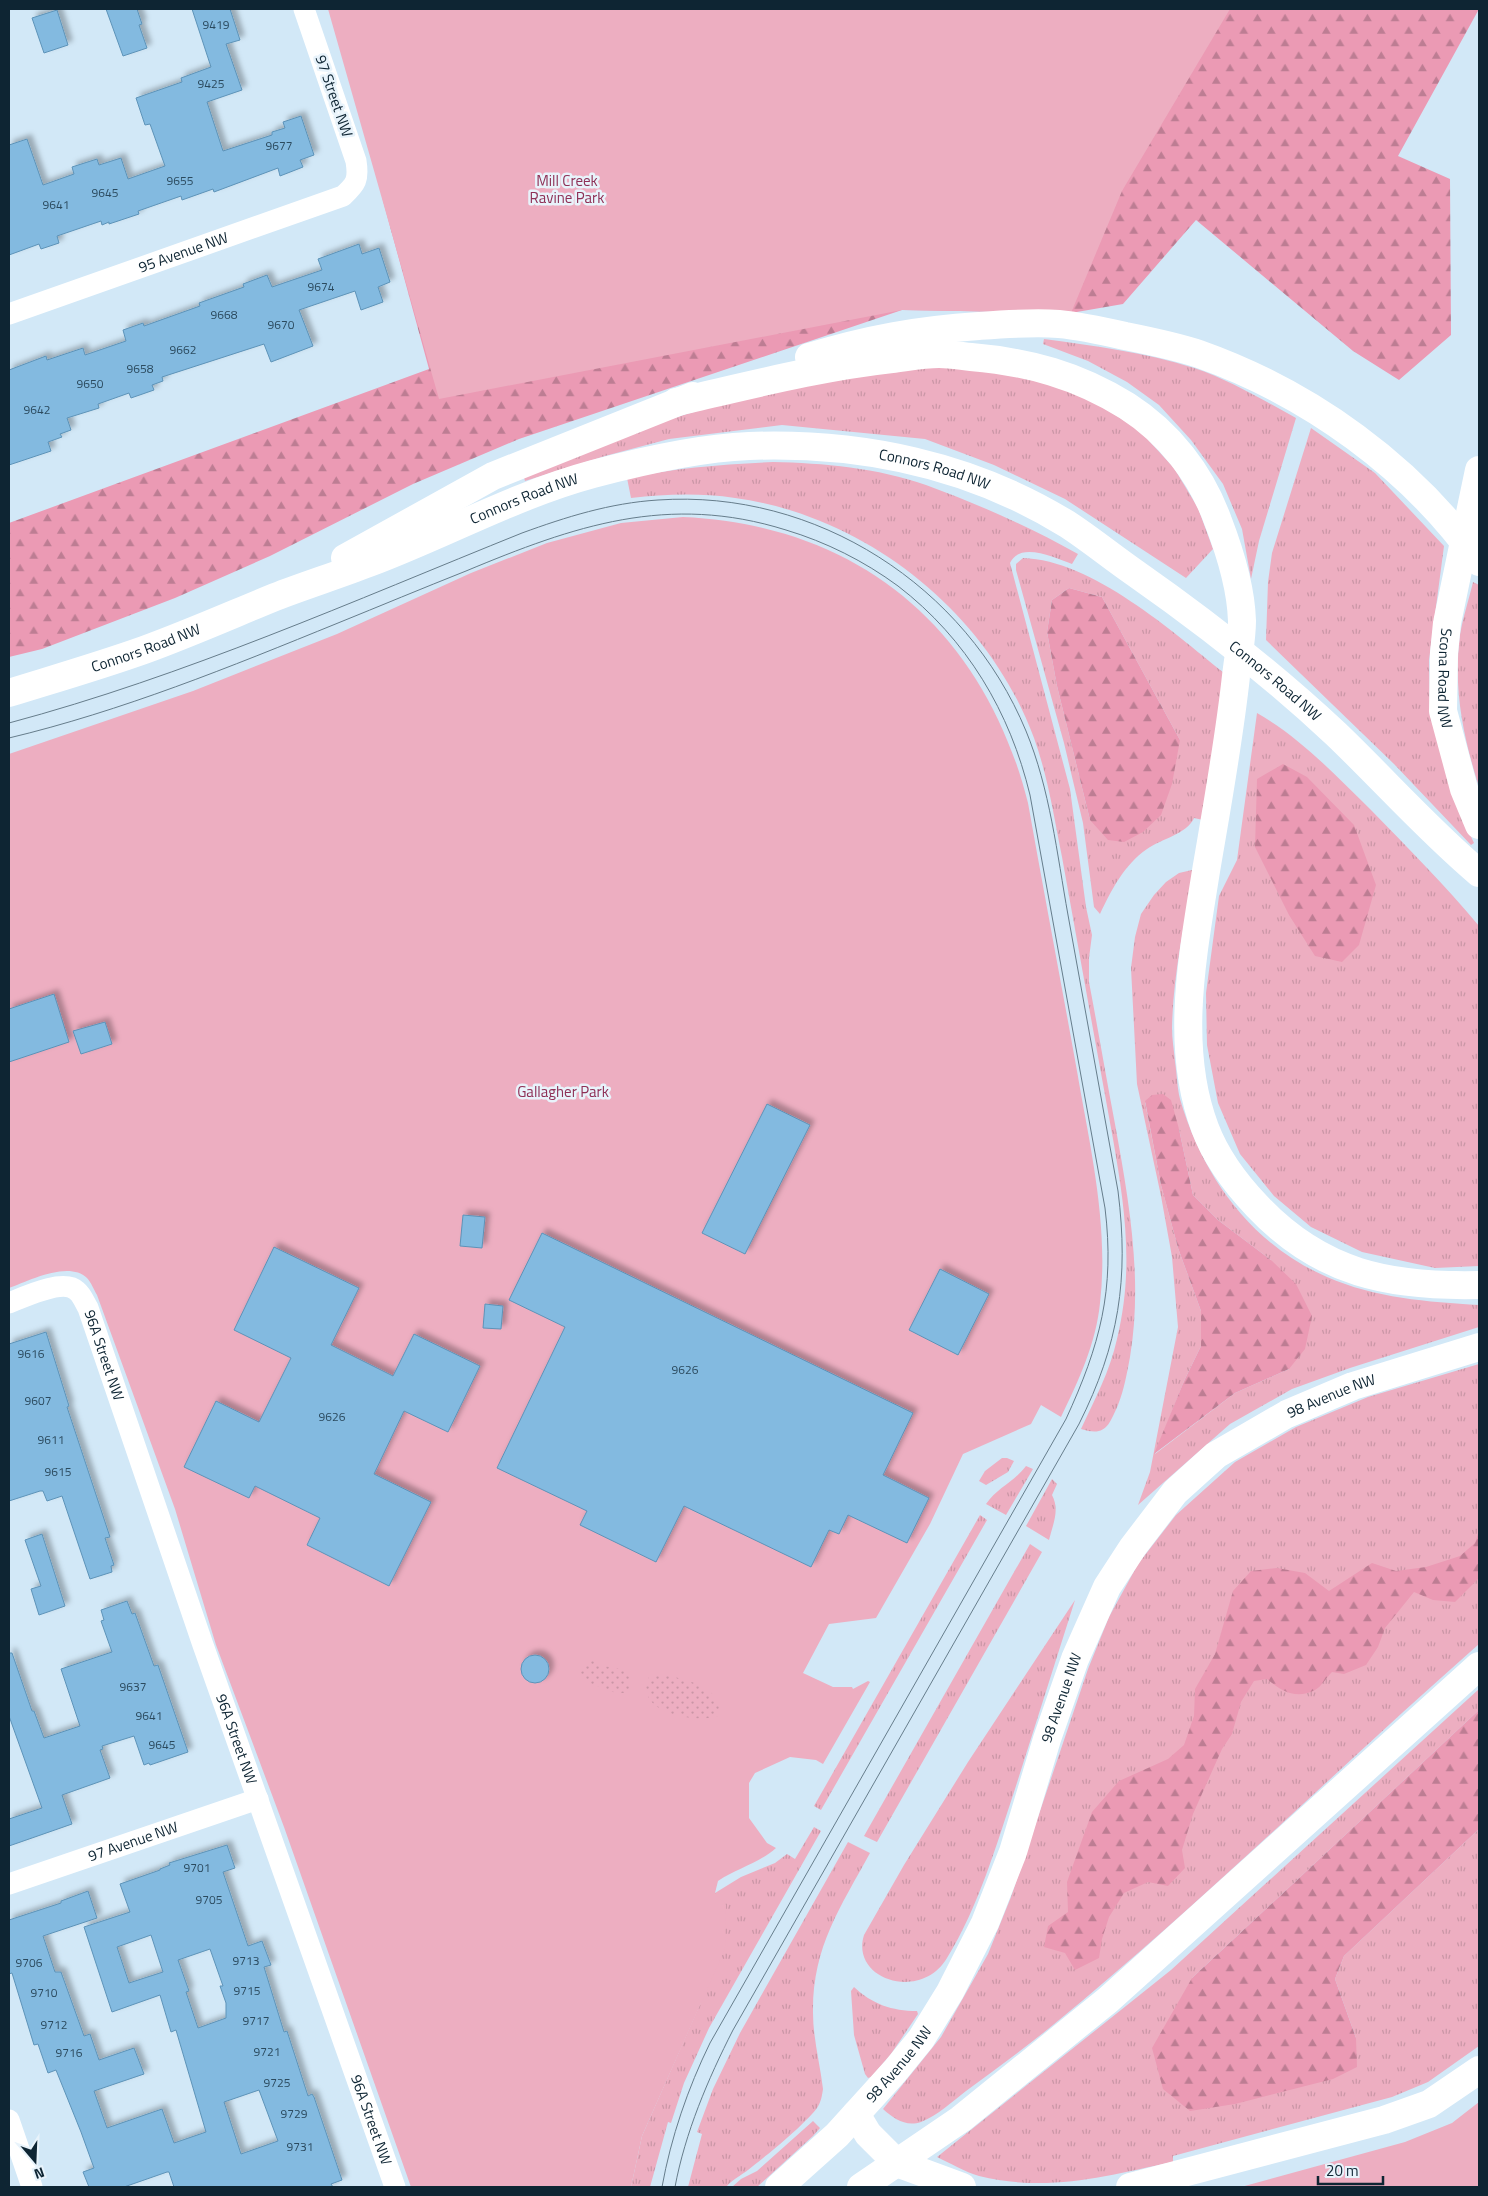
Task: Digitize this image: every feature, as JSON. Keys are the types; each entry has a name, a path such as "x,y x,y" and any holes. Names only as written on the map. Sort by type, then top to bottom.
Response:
{"main road":[{"name":"Connors Road NW","path":"278,596 386,534 493,476 676,402 818,354 876,338 925,330 1015,323 1058,324 1095,329 1198,354 1245,373 1306,405 1360,440 1431,503 1479,562"},
{"path":"676,402 863,362 940,354 978,357 1039,367 1086,383 1149,420 1175,448 1200,481 1216,513 1228,548 1242,621 1230,733 1194,944 1188,1014 1192,1079 1205,1128 1219,1158 1247,1196 1273,1224 1294,1241 1340,1266 1396,1281 1432,1286 1479,1285"},
{"name":"Connors Road NW","path":"9,693 146,649 278,596 372,562 517,500 591,475 693,452 746,446 815,447 879,454 933,465 976,479 1018,496 1068,526 1181,605 1288,692 1335,734 1446,845 1479,873"},
{"name":"Scona Road NW","path":"1479,470 1447,623 1444,653 1443,711 1464,789 1479,825"},
{"name":"98 Avenue NW","path":"779,2187 837,2135 922,2039 950,1992 985,1923 1003,1879 1075,1658 1107,1587 1133,1547 1175,1492 1216,1455 1287,1414 1352,1386 1479,1347"},
{"path":"861,2187 962,2119 1108,2000 1479,1666"},
{"path":"1130,2187 1384,2120 1429,2104 1479,2070"},
{"path":"856,2114 868,2134 897,2163 962,2187"}],"street":[{"name":"97 Street NW","path":"304,9 356,161 358,173 355,185"},
{"name":"95 Avenue NW","path":"9,314 343,196 355,185"},
{"name":"96A Street NW","path":"9,1303 54,1287 70,1287 77,1291 88,1308 395,2187"},
{"name":"97 Avenue NW","path":"9,1884 258,1799"},
{"path":"9,2120 32,2187"}],"green space":[{"name":"Mill Creek Ravine Park","path":"328,9 1230,9 1122,191 1071,313 902,310 439,399"},
{"path":"766,9 1479,9 1398,156 1450,179 1451,335 1399,380 1353,351 1196,220 1123,304 1071,313 902,310 519,439 413,484 270,556 175,598 42,649 9,657 9,523 429,369 382,197"},
{"path":"1044,339 1101,347 1176,362 1233,384 1296,418 1259,541 1251,579 1242,529 1223,484 1191,440 1159,405 1127,382 1088,361 1043,344"},
{"path":"918,367 968,368 1045,380 1089,398 1140,431 1174,468 1198,508 1213,549 1186,578 1065,499 994,465 925,439 782,425 669,439 605,456 525,481 522,471 599,443 759,393 849,374"},
{"path":"1311,428 1375,473 1444,546 1429,660 1430,715 1459,811 1474,843 1471,845 1394,764 1266,640 1268,582 1272,553"},
{"path":"773,462 850,467 908,479 1004,516 1078,554 1072,564 1048,555 1030,552 1015,556 1010,563 1070,789 1086,907 1092,935 1089,958 1089,982 1120,1153 1133,1240 1135,1299 1130,1357 1118,1405 1106,1428 1101,1430 1089,1431 1081,1429 1102,1385 1117,1339 1125,1288 1126,1239 1124,1214 1113,1139 1062,857 1047,782 1034,738 1013,693 986,650 954,612 917,578 875,549 831,526 784,508 709,495 631,498 627,478 700,467"},
{"name":"Gallagher Park","path":"683,517 747,525 806,541 859,566 906,599 947,639 981,687 1008,742 1028,803 1097,1186 1102,1245 1102,1274 1098,1318 1086,1361 1061,1417 1041,1405 1031,1424 963,1454 930,1524 876,1618 829,1624 803,1673 833,1687 852,1687 853,1689 868,1681 870,1682 823,1764 816,1760 790,1757 755,1773 749,1783 749,1818 767,1843 776,1848 718,1881 715,1893 726,1905 725,1949 642,2136 631,2187 411,2187 284,1827 216,1645 175,1509 97,1295 87,1278 79,1273 70,1271 59,1271 37,1277 9,1288 9,754 193,691 337,634 471,573 547,543 621,523"},
{"path":"1023,558 1049,562 1076,571 1103,584 1156,619 1224,673 1203,820 1194,818 1186,828 1153,845 1139,855 1119,878 1100,914 1094,907 1083,823 1064,743 1016,570 1016,564","holes":["1069,588 1102,597 1180,740 1090,820 1057,686 1047,632 1052,600"]},
{"path":"1473,582 1479,585 1479,787 1464,731 1458,674 1460,635"},
{"path":"1069,588 1102,597 1180,740 1172,784 1161,815 1143,832 1124,842 1108,840 1090,820 1057,686 1047,632 1052,600"},
{"path":"1257,713 1303,745 1330,770 1426,866 1479,926 1479,1266 1435,1268 1362,1252 1311,1227 1274,1196 1240,1154 1218,1103 1207,1045 1206,993 1219,896 1237,860"},
{"path":"1283,764 1307,777 1354,825 1376,885 1359,945 1342,962 1315,956 1289,915 1255,847 1257,779"},
{"path":"1192,870 1194,874 1174,989 1172,1036 1178,1085 1180,1099 1190,1128 1202,1155 1217,1181 1253,1227 1275,1246 1300,1263 1327,1277 1364,1290 1402,1298 1479,1305 1479,1327 1350,1368 1292,1389 1230,1424 1138,1505 1150,1472 1178,1327 1172,1257 1137,1084 1131,968 1135,937 1141,914 1166,882 1179,873","holes":["1145,1102 1179,1129 1193,1195 1218,1220 1271,1260 1289,1369 1235,1393 1155,1454 1184,1381 1201,1346 1201,1311 1178,1248 1161,1185"]},
{"path":"1163,1094 1171,1100 1193,1195 1218,1220 1271,1260 1296,1284 1312,1316 1305,1349 1289,1369 1235,1393 1154,1454 1184,1381 1201,1346 1201,1311 1178,1248 1161,1185 1145,1101 1152,1095"},
{"path":"1479,1364 1479,1644 1162,1932 1042,2034 933,2116 921,2122 905,2123 887,2113 883,2109 941,2037 988,1954 1011,1897 1088,1669 1109,1617 1138,1564 1176,1515 1235,1462 1296,1427 1368,1397"},
{"path":"1002,1458 1014,1461 1008,1472 986,1485 979,1481 985,1471"},
{"path":"1026,1466 1033,1469 1006,1515 986,1504 995,1493 1016,1477"},
{"path":"1052,1479 1057,1484 1052,1495 1056,1512 1049,1540 1026,1526"},
{"path":"980,1515 987,1520 821,1810 814,1806"},
{"path":"1479,1531 1479,1578 1455,1602 1433,1600 1414,1592 1385,1628 1378,1647 1366,1665 1344,1674 1332,1672 1317,1689 1301,1694 1289,1693 1267,1679 1254,1681 1241,1702 1232,1734 1222,1749 1193,1814 1182,1850 1185,1868 1168,1886 1148,1882 1124,1893 1109,1917 1102,1939 1099,1958 1075,1970 1065,1953 1044,1947 1048,1926 1068,1912 1067,1882 1092,1812 1119,1781 1168,1759 1184,1745 1194,1716 1195,1689 1215,1654 1233,1591 1251,1571 1277,1568 1305,1573 1329,1591 1372,1563 1396,1571 1426,1567 1460,1556 1475,1543"},
{"path":"1030,1544 1042,1552 877,1842 864,1836"},
{"path":"1075,1600 994,1854 978,1897 958,1938 947,1958 935,1971 921,1979 906,1982 890,1980 877,1974 867,1964 862,1951 864,1935 904,1865 968,1762"},
{"path":"591,1660 604,1666 625,1670 629,1677 629,1690 624,1693 616,1693 581,1680 579,1674"},
{"path":"660,1674 690,1681 709,1691 716,1698 719,1706 718,1716 695,1718 681,1716 657,1706 649,1698 646,1688 650,1675"},
{"path":"1479,1689 1479,1710 1192,1978 1356,2038 1335,1979 1344,1956 1479,1829 1479,2046 1428,2082 1392,2097 1173,2156 1173,2162 1100,2177 1053,2183 1005,2181 979,2176 937,2157 1171,1970"},
{"path":"1479,1710 1479,1829 1344,1956 1335,1979 1356,2038 1357,2067 1333,2079 1235,2104 1190,2111 1163,2089 1152,2048 1192,1978"},
{"path":"814,1827 821,1831 709,2028 684,2083 671,2123 668,2122 650,2187 631,2187 642,2136 701,2002 715,1893 741,1877 775,1863 787,1854 795,1859"},
{"path":"848,1842 870,1853 830,1929 817,1968 813,2022 823,2089 817,2108 787,2138 726,2187 688,2187 702,2134 697,2132 713,2089 740,2033"},
{"path":"854,1987 875,2002 899,2010 917,2011 918,2014 891,2054 868,2078 865,2074 854,2035 851,1991"},
{"path":"1479,2102 1479,2187 1241,2187 1405,2142 1452,2123"},
{"path":"813,2121 820,2128 757,2187 732,2187 741,2179 757,2171"}],"building":[{"path":"106,9 137,9 142,24 139,25 147,48 123,56"},
{"path":"192,9 230,9 240,40 226,44 242,90 207,102 223,151 272,135 272,132 285,128 283,122 301,116 314,155 300,160 303,167 280,176 278,168 214,192 213,189 182,200 181,196 138,211 139,214 109,224 109,222 102,225 101,221 57,236 59,243 41,249 39,244 9,255 9,145 27,139 43,185 74,174 72,167 97,159 99,165 121,158 128,179 165,166 150,124 145,125 136,98 182,82 181,78 211,67"},
{"path":"57,10 68,45 44,53 32,18"},
{"path":"359,244 362,254 379,248 390,282 378,287 383,302 361,310 355,291 299,310 313,346 271,362 264,344 162,377 163,381 152,385 154,390 131,398 129,393 98,404 99,408 67,418 71,430 60,434 62,437 48,442 51,451 9,465 9,370 46,356 47,360 83,348 85,355 126,341 123,330 143,323 144,326 200,306 199,303 244,287 243,284 267,275 272,287 322,270 318,259"},
{"path":"54,994 69,1042 9,1062 9,1009"},
{"path":"105,1022 112,1044 81,1054 73,1031"},
{"path":"767,1104 810,1125 745,1254 702,1233"},
{"path":"463,1215 485,1217 482,1248 460,1246"},
{"path":"542,1233 913,1413 883,1475 929,1498 907,1543 848,1515 839,1534 829,1530 811,1567 684,1506 656,1562 580,1525 587,1511 497,1468 565,1327 509,1300"},
{"path":"274,1247 359,1288 331,1345 393,1376 414,1334 480,1366 448,1432 404,1411 374,1474 431,1502 389,1586 307,1545 320,1518 255,1486 249,1498 184,1467 216,1401 259,1422 291,1358 234,1330"},
{"path":"940,1269 989,1294 958,1355 909,1330"},
{"path":"485,1304 503,1306 501,1329 483,1328"},
{"path":"46,1332 69,1406 67,1407 110,1537 105,1538 114,1565 111,1566 112,1572 90,1579 62,1496 47,1501 43,1491 40,1491 9,1501 9,1344"},
{"path":"42,1534 65,1606 39,1615 31,1589 41,1586 25,1540"},
{"path":"127,1601 132,1614 135,1613 154,1666 158,1665 188,1752 150,1765 149,1763 144,1765 134,1736 102,1746 103,1749 100,1750 110,1778 62,1795 72,1824 9,1846 9,1819 42,1808 9,1716 9,1653 12,1653 32,1711 34,1711 44,1738 80,1726 61,1669 112,1652 101,1621 104,1620 101,1610"},
{"path":"535,1655 545,1659 549,1669 545,1679 535,1683 525,1679 521,1669 525,1659"},
{"path":"227,1845 235,1868 223,1872 248,1946 262,1941 271,1965 264,1967 284,2032 287,2031 308,2096 312,2094 314,2097 342,2180 331,2184 333,2187 174,2187 169,2172 167,2172 124,2187 89,2187 83,2172 94,2168 81,2132 56,2070 48,2073 38,2044 34,2045 12,1973 9,1974 9,1920 61,1903 61,1901 88,1891 97,1918 43,1936 55,1972 61,1972 84,2036 90,2034 99,2060 134,2048 144,2074 94,2091 107,2128 162,2109 174,2143 206,2132 176,2030 171,2032 160,1995 112,2012 84,1927 130,1912 120,1884 160,1870 170,1865 169,1863","holes":["151,1935 163,1972 129,1983 117,1947","210,1949 223,1986 220,1986 226,2003 226,2018 198,2028 186,1992 189,1991 178,1960","259,2090 278,2141 241,2154 224,2102"]}],"tram line":[{"path":"9,723 75,704 204,660 332,611 539,527 605,508 658,500 717,501 774,511 828,530 879,557 925,591 965,632 999,679 1026,731 1041,776 1052,822 1118,1191 1122,1253 1121,1282 1112,1338 1093,1395 1079,1424 733,2030 698,2107 679,2167 675,2187"},
{"path":"9,738 93,715 175,687 545,540 584,528 622,520 661,515 701,514 743,519 801,535 830,546 858,560 898,586 945,629 965,654 998,706 1011,735 1030,795 1105,1208 1108,1265 1102,1316 1088,1366 1066,1419 710,2043 694,2077 681,2113 662,2187"}]}
